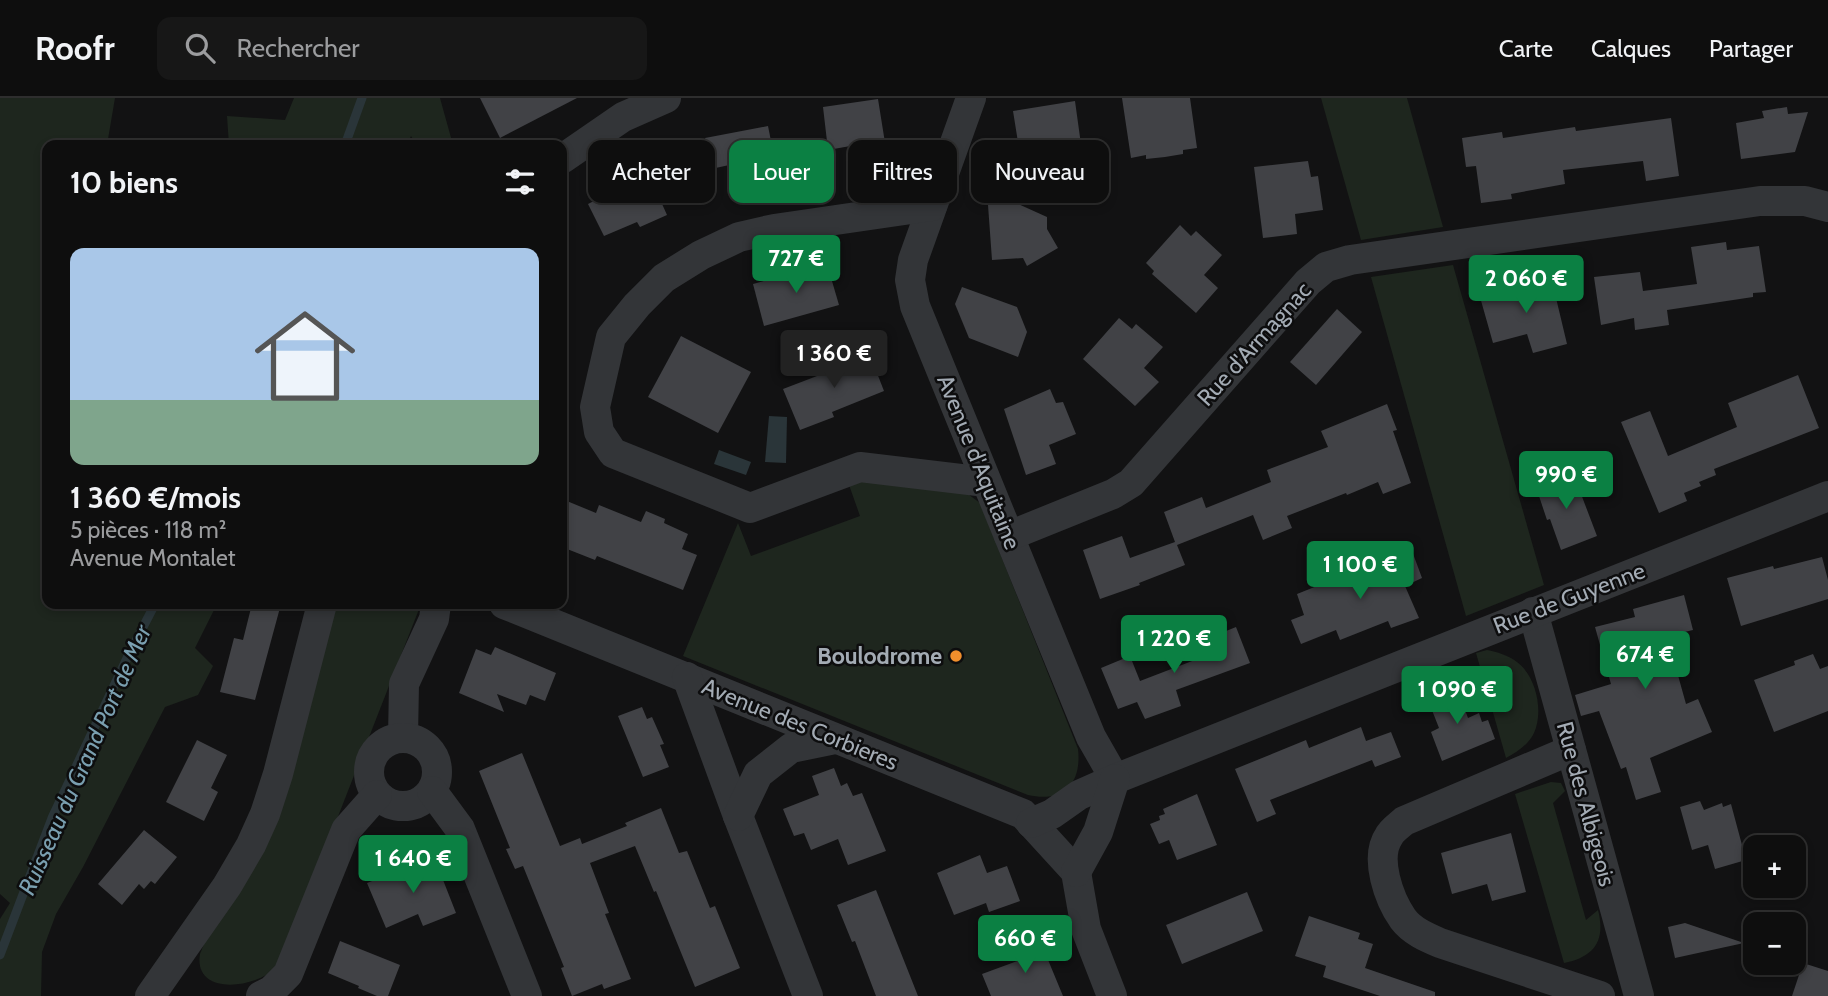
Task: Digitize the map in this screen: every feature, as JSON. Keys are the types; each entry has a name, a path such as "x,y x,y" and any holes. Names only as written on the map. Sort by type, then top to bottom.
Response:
{"street":[{"path":"567,156 623,117 666,98"},
{"name":"Avenue d'Aquitaine","path":"971,98 913,260 910,280 915,306 1091,737 1115,779"},
{"name":"Rue d'Armagnac","path":"1009,537 1113,494 1131,483 1308,282 1326,267 1350,260 1760,201 1805,201 1828,207"},
{"path":"932,206 774,229 739,237 701,255 664,278 637,304 611,337 595,407 599,432 614,453 750,509 860,467 986,482"},
{"name":"Rue de Guyenne","path":"1031,822 1052,814 1079,794 1115,779 1828,496"},
{"path":"150,996 227,886 265,814 278,775 321,609"},
{"path":"403,737 404,684 434,619 435,609"},
{"name":"Avenue des Corbieres","path":"517,609 1023,814 1076,872"},
{"name":"Rue des Albigeois","path":"1533,612 1639,996"},
{"path":"687,677 808,996"},
{"path":"403,737 421,741 434,755 438,774 432,791 423,800 412,805 399,806 387,802 377,794 370,780 369,765 375,751 388,740 403,737"},
{"path":"738,817 758,774 790,748 835,739"},
{"path":"1571,750 1404,821 1388,836 1381,857 1387,885 1404,920 1420,934 1600,996"},
{"path":"1112,996 1086,929 1076,872 1098,832 1115,779"},
{"path":"432,791 460,829 527,996"},
{"path":"261,996 271,991 288,974 345,830 377,794"}],"shaded area":[{"path":"0,98 115,98 108,140 42,140 42,609 214,609 195,648 213,666 198,695 165,707 56,914 42,952 41,996 0,996 0,919 10,903 0,894"},
{"path":"294,98 440,98 452,140 413,140 411,136 409,140 229,140 227,116 285,120"},
{"path":"1321,98 1407,98 1443,227 1361,240"},
{"path":"1453,265 1544,585 1466,616 1371,277"},
{"path":"769,416 787,417 786,463 765,462"},
{"path":"719,450 751,462 746,475 714,464"},
{"path":"866,477 968,494 980,503 1078,749 1077,772 1068,788 1051,796 1028,795 683,656 738,523 751,556 860,516 848,482"},
{"path":"334,609 419,609 280,965 256,980 228,985 216,983 206,977 200,968 200,954"},
{"path":"1487,650 1510,657 1524,668 1533,685 1538,705 1534,733 1529,741 1506,758 1476,653"},
{"path":"1551,782 1561,783 1565,791 1553,803 1586,920 1598,910 1600,921 1599,939 1590,952 1564,963 1515,794"}],"building":[{"path":"480,98 577,98 500,138"},
{"path":"1122,98 1190,98 1197,148 1165,157 1146,159 1146,155 1131,158"},
{"path":"878,99 885,140 848,140 848,146 834,149 834,140 827,140 823,107"},
{"path":"1075,101 1080,140 1018,140 1013,111"},
{"path":"1787,107 1788,114 1808,112 1795,152 1741,159 1736,123 1764,118 1762,111"},
{"path":"1671,118 1679,176 1646,181 1643,161 1563,170 1565,184 1511,194 1512,199 1481,203 1476,166 1466,167 1462,138 1502,132 1503,138 1575,127 1576,131"},
{"path":"768,126 771,140 729,140 729,165 715,168 715,140 705,138"},
{"path":"1308,161 1311,177 1318,176 1323,210 1295,214 1297,234 1263,238 1254,167"},
{"path":"662,203 667,215 640,227 637,222 604,236 588,204"},
{"path":"1016,203 1047,217 1047,229 1058,248 1027,266 1023,258 992,260 988,205"},
{"path":"1180,225 1191,236 1196,231 1222,255 1204,275 1218,288 1196,313 1152,274 1154,271 1146,263"},
{"path":"1726,242 1727,250 1759,246 1766,292 1753,293 1753,297 1667,310 1669,325 1635,330 1634,318 1601,325 1594,277 1640,272 1643,291 1697,284 1691,247"},
{"path":"827,264 839,305 764,326 753,284"},
{"path":"1551,277 1567,344 1533,353 1527,334 1493,343 1480,297"},
{"path":"962,287 1017,307 1027,332 1018,357 969,338 955,304"},
{"path":"1337,309 1362,332 1316,385 1290,362"},
{"path":"1119,318 1132,329 1136,324 1163,347 1144,368 1159,382 1135,406 1083,359"},
{"path":"681,336 751,372 718,433 648,397"},
{"path":"868,350 884,391 832,412 834,417 800,430 783,389 817,376 815,371"},
{"path":"1798,375 1819,428 1714,469 1716,475 1699,482 1701,486 1684,493 1687,501 1659,513 1621,422 1650,411 1668,456 1737,427 1728,403"},
{"path":"1050,389 1056,403 1063,402 1076,434 1049,445 1056,464 1026,475 1004,409"},
{"path":"1387,404 1397,430 1393,431 1411,483 1383,494 1378,482 1347,495 1346,493 1287,516 1292,528 1263,540 1253,515 1177,545 1185,565 1100,599 1083,550 1122,536 1130,558 1175,542 1164,512 1202,497 1206,508 1271,482 1267,470 1328,447 1321,431"},
{"path":"1573,473 1597,536 1561,550 1536,487"},
{"path":"567,501 596,513 599,505 641,522 646,511 665,519 664,523 688,534 682,549 697,555 683,590 597,556 595,560 567,549"},
{"path":"1412,551 1422,578 1405,586 1419,618 1391,628 1388,621 1340,640 1336,630 1301,644 1291,620 1304,615 1297,594 1332,580 1333,583"},
{"path":"1822,557 1828,580 1828,599 1741,626 1727,578"},
{"path":"1684,595 1693,630 1667,636 1686,704 1698,699 1712,732 1650,758 1661,792 1636,800 1626,767 1621,769 1599,711 1581,716 1575,695 1611,684 1595,627 1635,617 1633,609"},
{"path":"251,609 280,609 255,700 220,692 234,638 243,640"},
{"path":"1236,627 1250,663 1176,690 1181,706 1145,719 1137,702 1118,709 1101,668 1130,656 1140,681 1200,658 1194,644"},
{"path":"495,647 556,673 545,701 530,695 526,705 497,694 504,712 459,693 476,649 491,655"},
{"path":"1813,654 1820,669 1828,666 1828,711 1774,732 1754,680 1795,665 1794,661"},
{"path":"1457,688 1468,718 1479,713 1482,722 1488,720 1495,739 1442,761 1431,732 1439,728 1428,700"},
{"path":"642,707 647,719 652,717 664,744 660,745 669,767 643,777 618,716"},
{"path":"1361,727 1366,741 1391,732 1401,757 1375,767 1372,760 1270,800 1276,814 1257,822 1235,769 1306,740 1309,748"},
{"path":"197,740 227,755 211,788 218,792 204,821 166,802"},
{"path":"522,753 560,846 580,838 582,844 627,826 625,823 661,808 679,853 687,851 710,908 715,906 740,968 695,987 635,846 590,863 609,913 605,914 631,979 604,989 602,984 572,996 561,968 564,967 523,866 515,869 506,849 510,848 479,771"},
{"path":"834,768 841,786 847,783 853,796 862,793 886,851 848,865 838,839 811,850 804,833 794,836 783,809 819,795 812,776"},
{"path":"1197,794 1217,845 1177,860 1169,840 1159,844 1150,824 1160,820 1159,816 1165,814 1163,809"},
{"path":"1700,801 1704,810 1722,803 1723,807 1731,804 1743,849 1743,861 1715,869 1708,845 1692,850 1680,807"},
{"path":"144,830 177,857 155,884 151,881 144,889 139,884 122,905 98,884"},
{"path":"1511,833 1526,892 1492,901 1487,884 1452,894 1441,853"},
{"path":"980,855 987,873 1007,866 1020,901 989,912 986,903 954,915 937,873"},
{"path":"434,857 456,913 423,926 418,914 386,928 367,883"},
{"path":"876,890 918,996 876,996 855,941 852,942 837,905"},
{"path":"1247,892 1263,931 1182,964 1166,925"},
{"path":"1309,916 1360,933 1358,939 1373,944 1365,968 1435,992 1435,996 1380,996 1323,977 1326,966 1295,956"},
{"path":"1685,923 1743,943 1675,958 1668,927"},
{"path":"1039,938 1063,996 991,996 982,974 1020,960 1015,948"},
{"path":"340,941 400,965 388,996 377,996 328,973"},
{"path":"1806,964 1828,971 1828,996 1792,996 1799,975 1806,975"}],"waterway":[{"name":"Ruisseau du Grand Port de Mer","path":"347,140 362,98"},
{"name":"Ruisseau du Grand Port de Mer","path":"0,955 52,818 152,609"}],"place":[{"name":"Boulodrome","path":"956,656"}]}
